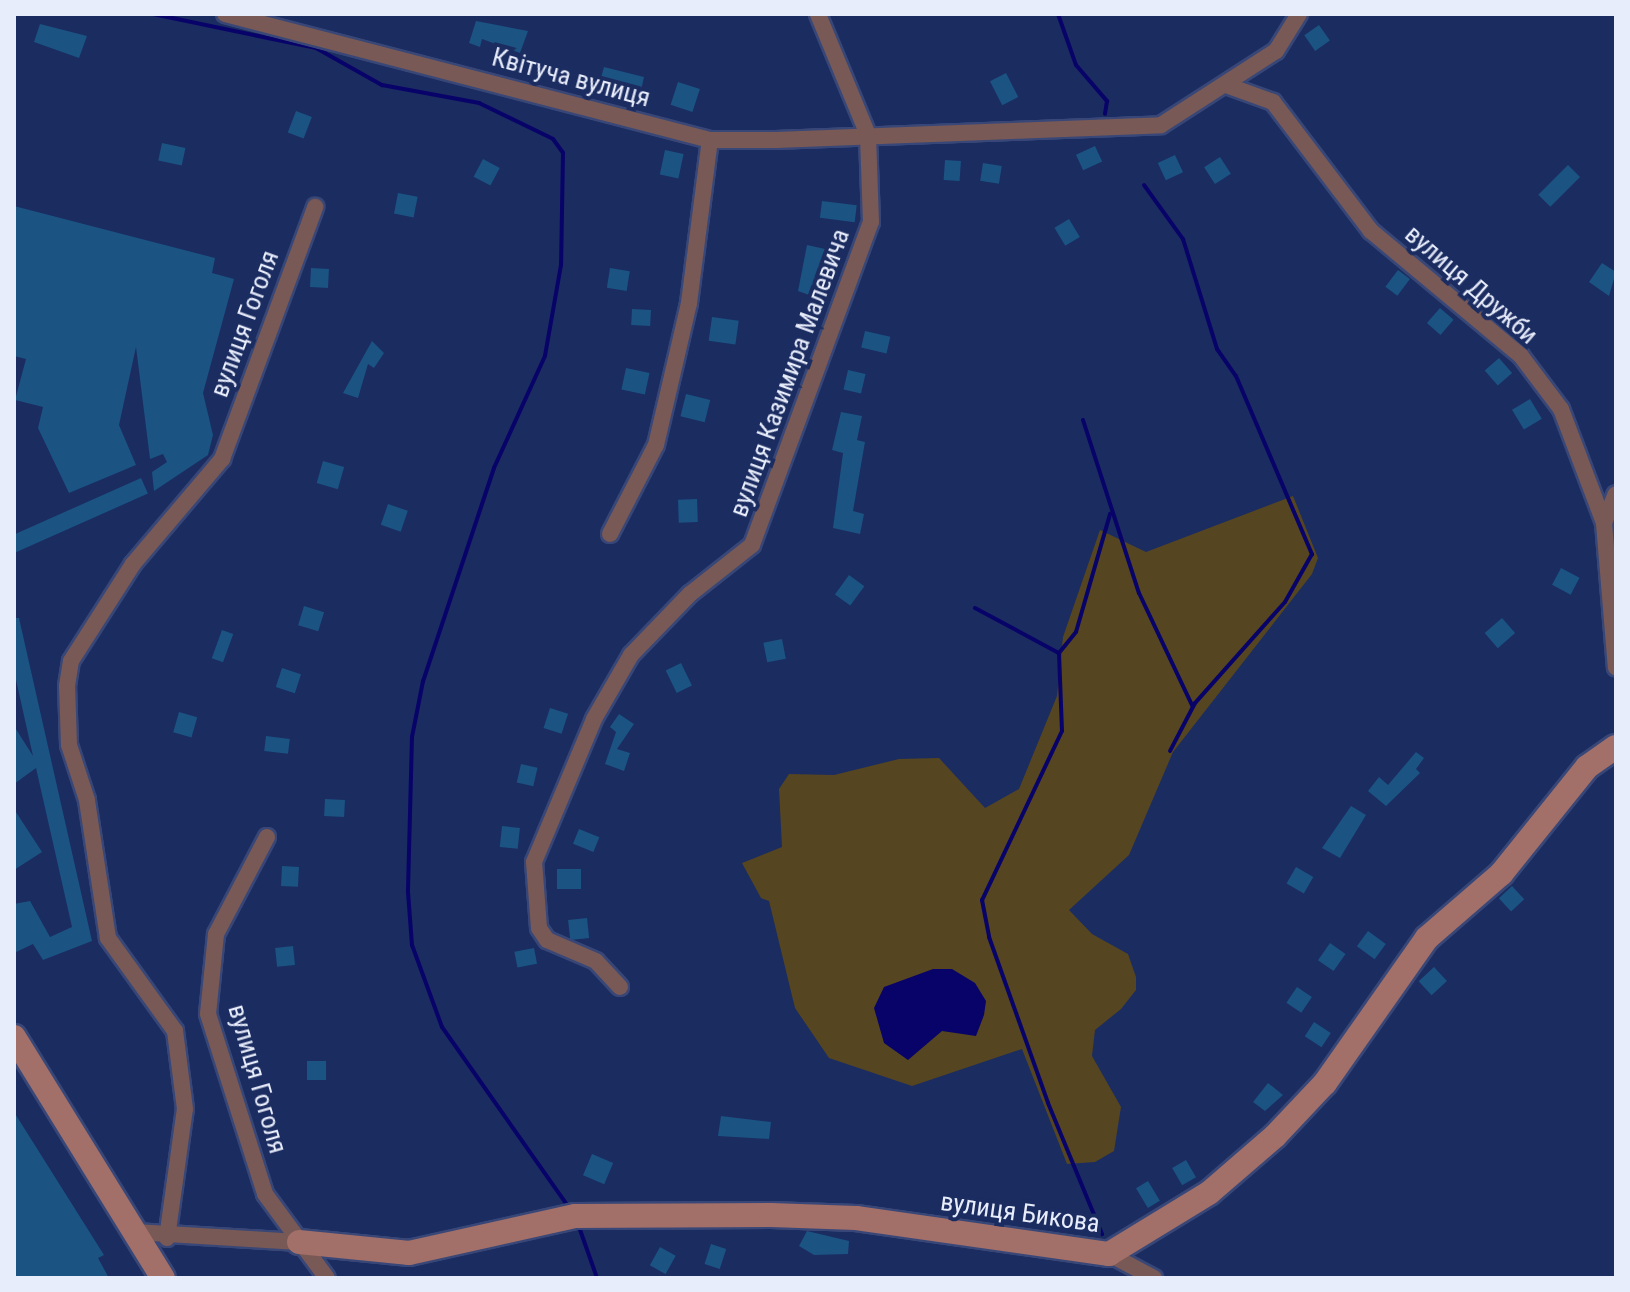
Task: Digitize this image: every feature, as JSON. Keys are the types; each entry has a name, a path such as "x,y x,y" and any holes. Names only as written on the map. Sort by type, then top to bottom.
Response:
{"street":[{"name":"Квітуча вулиця","path":"225,14 269,19 710,140 1161,125 1276,51 1299,14"},
{"path":"818,14 868,135"},
{"name":"вулиця Дружби","path":"1226,85 1273,102 1371,231 1521,356 1561,409 1604,523 1616,668"},
{"name":"вулиця Казимира Малевича","path":"620,987 596,961 547,940 539,928 534,862 594,719 631,655 690,594 752,545 871,222 868,135"},
{"path":"610,534 656,445 689,303 710,140"},
{"name":"вулиця Гоголя","path":"167,1238 185,1109 175,1031 108,938 65,706 71,661 125,576 222,459 315,207"},
{"path":"1604,523 1616,494"},
{"name":"вулиця Бикова","path":"299,1242 409,1253 575,1216 771,1215 856,1218 1111,1266 1209,1193 1275,1136 1325,1083 1427,938 1501,874 1587,767 1616,747"},
{"name":"вулиця Гоголя","path":"267,837 216,934 208,1014 265,1194 327,1278"},
{"path":"14,1037 163,1278"},
{"path":"135,1232 167,1238 299,1242"},
{"path":"1111,1266 1154,1278"}],"shaded area":[{"path":"1293,496 1318,558 1312,574 1173,752 1129,855 1069,910 1092,934 1128,954 1136,977 1136,990 1121,1009 1095,1030 1092,1056 1121,1107 1114,1151 1095,1162 1067,1164 1022,1049 912,1086 829,1058 795,1008 769,901 761,898 742,863 782,847 779,789 789,774 834,775 899,759 939,758 985,808 1019,789 1057,696 1063,637 1100,530 1146,552"},
{"path":"933,969 952,969 975,983 986,1001 984,1015 976,1036 942,1031 908,1060 884,1043 874,1008 884,987"}],"building":[{"path":"476,21 528,31 520,53 482,39 480,47 469,43"},
{"path":"40,24 87,36 79,58 34,42"},
{"path":"1319,25 1330,41 1315,51 1304,35"},
{"path":"604,67 644,77 640,95 611,88 609,96 597,92"},
{"path":"1006,73 1018,97 1002,105 990,81"},
{"path":"678,82 700,89 692,112 671,105"},
{"path":"296,111 312,117 304,139 288,132"},
{"path":"162,143 185,148 182,166 158,161"},
{"path":"1095,146 1102,161 1083,170 1076,155"},
{"path":"665,150 684,154 678,178 660,174"},
{"path":"1175,155 1183,172 1166,180 1158,163"},
{"path":"1220,157 1231,174 1215,184 1204,167"},
{"path":"483,159 500,168 490,186 474,177"},
{"path":"945,160 961,161 960,181 944,180"},
{"path":"983,163 1002,166 999,184 980,181"},
{"path":"1568,165 1580,177 1550,207 1538,195"},
{"path":"398,193 418,197 414,217 394,214"},
{"path":"822,201 857,205 855,222 820,218"},
{"path":"14,206 215,258 212,273 234,279 203,393 213,435 208,455 154,491 152,472 167,462 163,454 150,459 136,347 119,425 136,465 69,493 38,428 43,407 15,400 26,359 14,356"},
{"path":"1069,219 1080,237 1065,246 1054,228"},
{"path":"807,245 834,251 820,299 798,291"},
{"path":"1602,263 1616,272 1609,296 1589,282"},
{"path":"311,268 329,269 328,288 310,287"},
{"path":"610,268 630,271 627,291 607,288"},
{"path":"1398,270 1410,279 1397,296 1385,287"},
{"path":"1440,308 1454,320 1440,335 1427,323"},
{"path":"632,309 651,310 650,326 631,325"},
{"path":"712,317 739,321 735,345 709,341"},
{"path":"865,331 890,337 887,353 861,348"},
{"path":"372,341 384,353 374,368 368,364 358,398 343,393"},
{"path":"1499,358 1512,373 1498,386 1485,370"},
{"path":"626,368 649,373 645,395 621,390"},
{"path":"848,370 866,374 861,394 844,389"},
{"path":"686,394 710,400 705,422 680,416"},
{"path":"1530,399 1542,419 1524,430 1512,410"},
{"path":"841,412 862,416 857,440 865,442 853,511 864,514 860,534 833,528 843,453 832,450"},
{"path":"323,461 344,467 338,489 317,483"},
{"path":"141,478 148,494 14,553 14,535"},
{"path":"697,499 698,522 679,523 678,500"},
{"path":"388,504 408,511 401,532 381,525"},
{"path":"1561,568 1580,578 1571,595 1552,585"},
{"path":"849,575 864,586 850,606 835,594"},
{"path":"304,606 324,612 318,631 298,625"},
{"path":"14,618 19,618 92,941 43,960 33,944 14,953 14,904 30,901 50,937 72,927 36,768 14,784 14,726 33,756 14,671"},
{"path":"1502,618 1515,633 1498,648 1485,633"},
{"path":"222,630 233,634 223,662 212,658"},
{"path":"782,639 786,659 767,662 763,643"},
{"path":"681,663 692,685 677,693 666,670"},
{"path":"282,668 301,674 295,693 276,687"},
{"path":"550,708 568,714 562,734 544,728"},
{"path":"179,712 197,717 191,737 173,732"},
{"path":"619,714 634,724 617,749 630,753 624,771 605,764 616,732 610,727"},
{"path":"266,736 290,739 288,754 264,751"},
{"path":"1416,752 1424,758 1416,769 1420,773 1386,806 1368,791 1379,777 1388,785"},
{"path":"521,764 538,768 533,786 517,783"},
{"path":"325,799 345,800 344,817 324,816"},
{"path":"1351,806 1366,815 1340,858 1322,848"},
{"path":"14,809 42,852 14,870"},
{"path":"502,826 520,828 518,849 500,847"},
{"path":"579,829 599,837 593,852 573,844"},
{"path":"282,866 299,867 298,887 281,886"},
{"path":"1296,867 1313,877 1304,893 1286,883"},
{"path":"557,869 581,869 581,889 557,889"},
{"path":"1512,886 1524,899 1511,911 1499,898"},
{"path":"587,918 589,938 570,940 568,920"},
{"path":"1368,931 1386,944 1375,959 1357,946"},
{"path":"1330,943 1346,954 1334,971 1318,960"},
{"path":"293,946 295,965 277,967 275,948"},
{"path":"534,948 537,964 517,968 514,952"},
{"path":"1434,967 1447,981 1432,995 1419,981"},
{"path":"1297,987 1312,997 1301,1013 1286,1003"},
{"path":"1314,1022 1331,1033 1322,1047 1305,1036"},
{"path":"307,1061 326,1061 326,1080 307,1080"},
{"path":"1268,1083 1283,1095 1265,1111 1253,1102"},
{"path":"14,1112 104,1255 98,1258 109,1278 14,1278"},
{"path":"721,1116 771,1122 769,1139 718,1136"},
{"path":"592,1154 613,1163 604,1184 583,1175"},
{"path":"1186,1160 1196,1177 1182,1185 1172,1168"},
{"path":"1148,1181 1160,1201 1148,1208 1136,1188"},
{"path":"807,1231 849,1241 848,1254 814,1255 799,1246"},
{"path":"711,1244 726,1249 720,1269 705,1264"},
{"path":"660,1247 676,1256 666,1274 650,1265"}],"waterway":[{"path":"153,14 316,48 382,85 479,103 553,139 563,153 561,265 545,356 494,468 423,681 412,737 408,892 412,945 442,1027 570,1209"},
{"path":"1058,14 1076,65 1107,101 1105,114"},
{"path":"1144,185 1183,239 1217,349 1236,376 1312,554 1285,602 1195,703 1170,751"},
{"path":"1083,420 1139,593 1193,707"},
{"path":"1059,653 1076,632 1110,514"},
{"path":"975,608 1059,653 1062,731 982,900 989,937 1048,1103 1102,1234"},
{"path":"578,1224 597,1278"}]}
